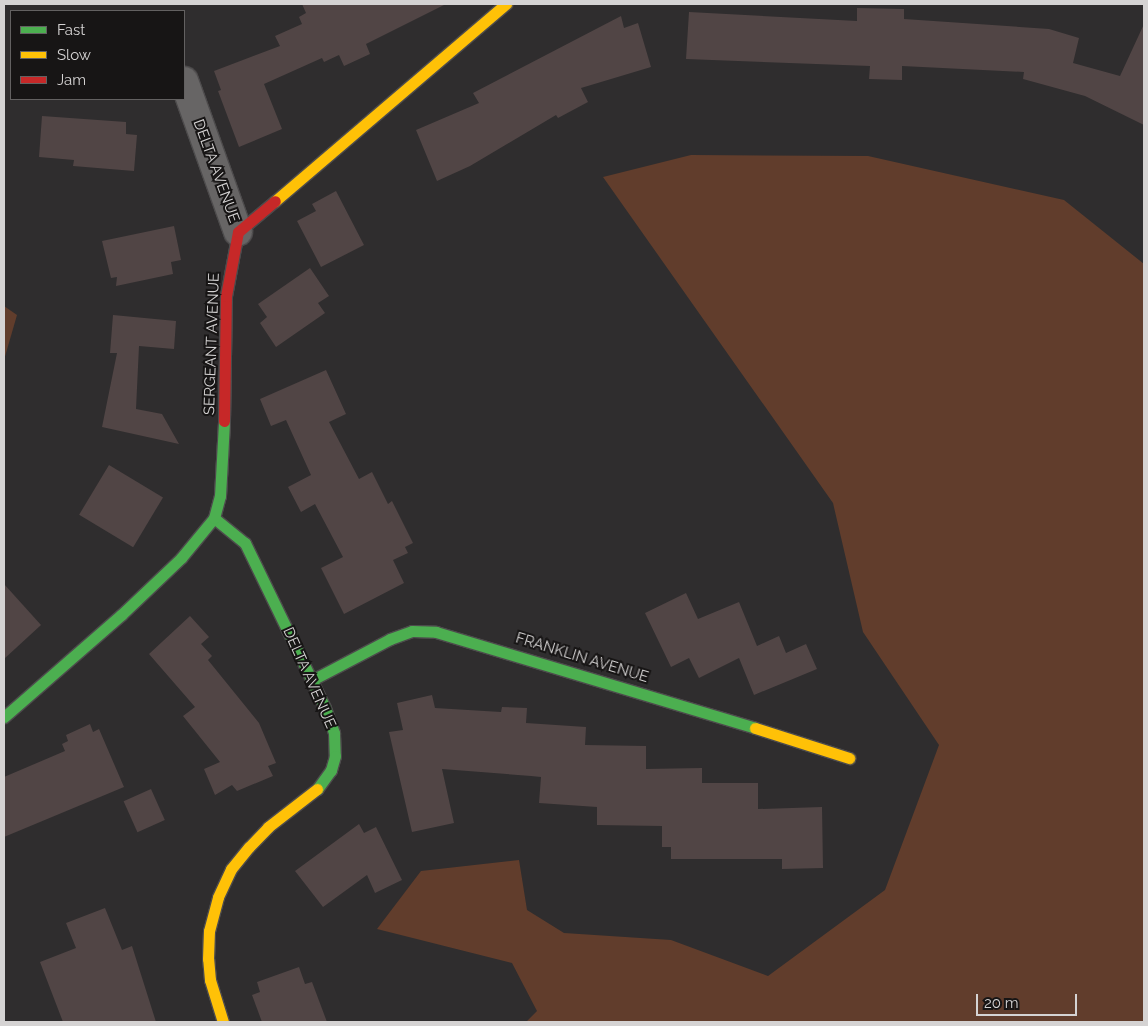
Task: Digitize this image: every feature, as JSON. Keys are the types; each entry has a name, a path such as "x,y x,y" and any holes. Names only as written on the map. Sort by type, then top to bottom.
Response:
{"street":[{"path":"238,232 506,4"},
{"name":"DELTA AVENUE","path":"185,84 238,232"},
{"name":"SERGEANT AVENUE","path":"4,717 128,608 186,552 214,518 220,496 224,455 226,296 238,232"},
{"name":"DELTA AVENUE","path":"214,518 245,543 312,680 334,732 335,756 331,770 317,789 268,827 249,847 232,869 218,897 209,931 208,959 214,998 223,1022"},
{"name":"FRANKLIN AVENUE","path":"312,680 390,639 412,631 436,632 608,681 849,758"}],"shaded area":[{"path":"691,155 868,156 1064,200 1144,264 1144,1022 526,1022 537,1011 512,963 377,929 421,871 519,860 527,910 564,933 671,940 768,976 885,890 939,745 863,632 833,503 603,177"},
{"path":"4,306 17,315 4,360"}],"building":[{"path":"302,4 446,4 366,44 370,54 344,66 339,55 324,62 322,58 264,84 282,129 239,147 218,91 221,90 214,71 280,46 275,36 302,24 299,17 306,13"},
{"path":"857,8 904,9 904,19 1049,29 1079,38 1073,63 1120,76 1144,24 1144,125 1085,96 1023,79 1024,72 902,66 902,80 869,79 870,66 686,59 689,12 857,21"},
{"path":"621,16 624,28 638,23 651,67 581,88 588,102 558,118 556,115 470,166 437,181 416,130 479,103 473,93"},
{"path":"42,116 126,122 126,134 137,135 134,171 73,166 74,160 39,157"},
{"path":"336,191 364,245 321,267 297,221 316,211 312,204"},
{"path":"174,226 181,260 171,262 173,274 116,286 117,277 111,278 102,241"},
{"path":"310,268 329,296 318,303 325,313 276,347 260,323 267,317 258,304"},
{"path":"113,315 176,321 174,349 139,346 136,409 162,414 179,444 102,427 117,353 110,353"},
{"path":"326,370 346,414 329,422 359,479 372,472 388,504 392,501 413,543 405,547 408,553 393,560 404,583 344,614 321,568 343,557 315,504 301,512 288,487 311,475 286,420 271,426 260,399"},
{"path":"109,465 163,497 133,547 79,515"},
{"path":"4,584 41,625 4,659"},
{"path":"686,593 698,619 739,602 757,646 779,636 786,653 806,644 817,669 754,695 739,658 699,678 689,658 671,667 645,613"},
{"path":"190,616 209,637 201,644 212,656 208,660 259,723 276,763 268,766 273,776 237,791 232,785 215,795 204,769 220,762 183,716 195,707 149,654"},
{"path":"432,695 435,708 501,712 502,707 527,708 526,723 586,727 585,745 646,746 646,769 702,768 702,783 758,783 758,809 822,807 823,868 782,869 782,859 671,859 671,847 662,847 662,826 597,825 597,807 539,803 541,777 531,776 442,769 454,823 412,832 389,732 403,730 397,703"},
{"path":"90,724 93,732 99,729 124,787 4,837 4,777 65,751 62,744 68,741 66,735"},
{"path":"151,789 165,820 137,832 124,801"},
{"path":"359,824 364,833 376,827 402,880 375,893 367,875 323,907 295,871"},
{"path":"105,908 122,950 132,946 156,1022 63,1022 40,962 76,948 66,923"},
{"path":"299,967 305,984 312,982 327,1022 262,1022 252,995 260,992 257,982"}],"traffic: fast":[{"path":"4,717 121,615 181,558 214,518 220,496 224,421"},
{"path":"214,518 245,543 325,708 334,733 335,756 331,770 317,789"},
{"path":"312,680 390,639 412,631 436,632 755,728"}],"traffic: slow":[{"path":"275,201 506,4"},
{"path":"755,728 849,758"},
{"path":"223,1022 210,980 208,959 209,931 218,897 231,869 249,847 268,827 317,789"}],"traffic: jam":[{"path":"224,421 226,296 238,232 275,201"}]}
